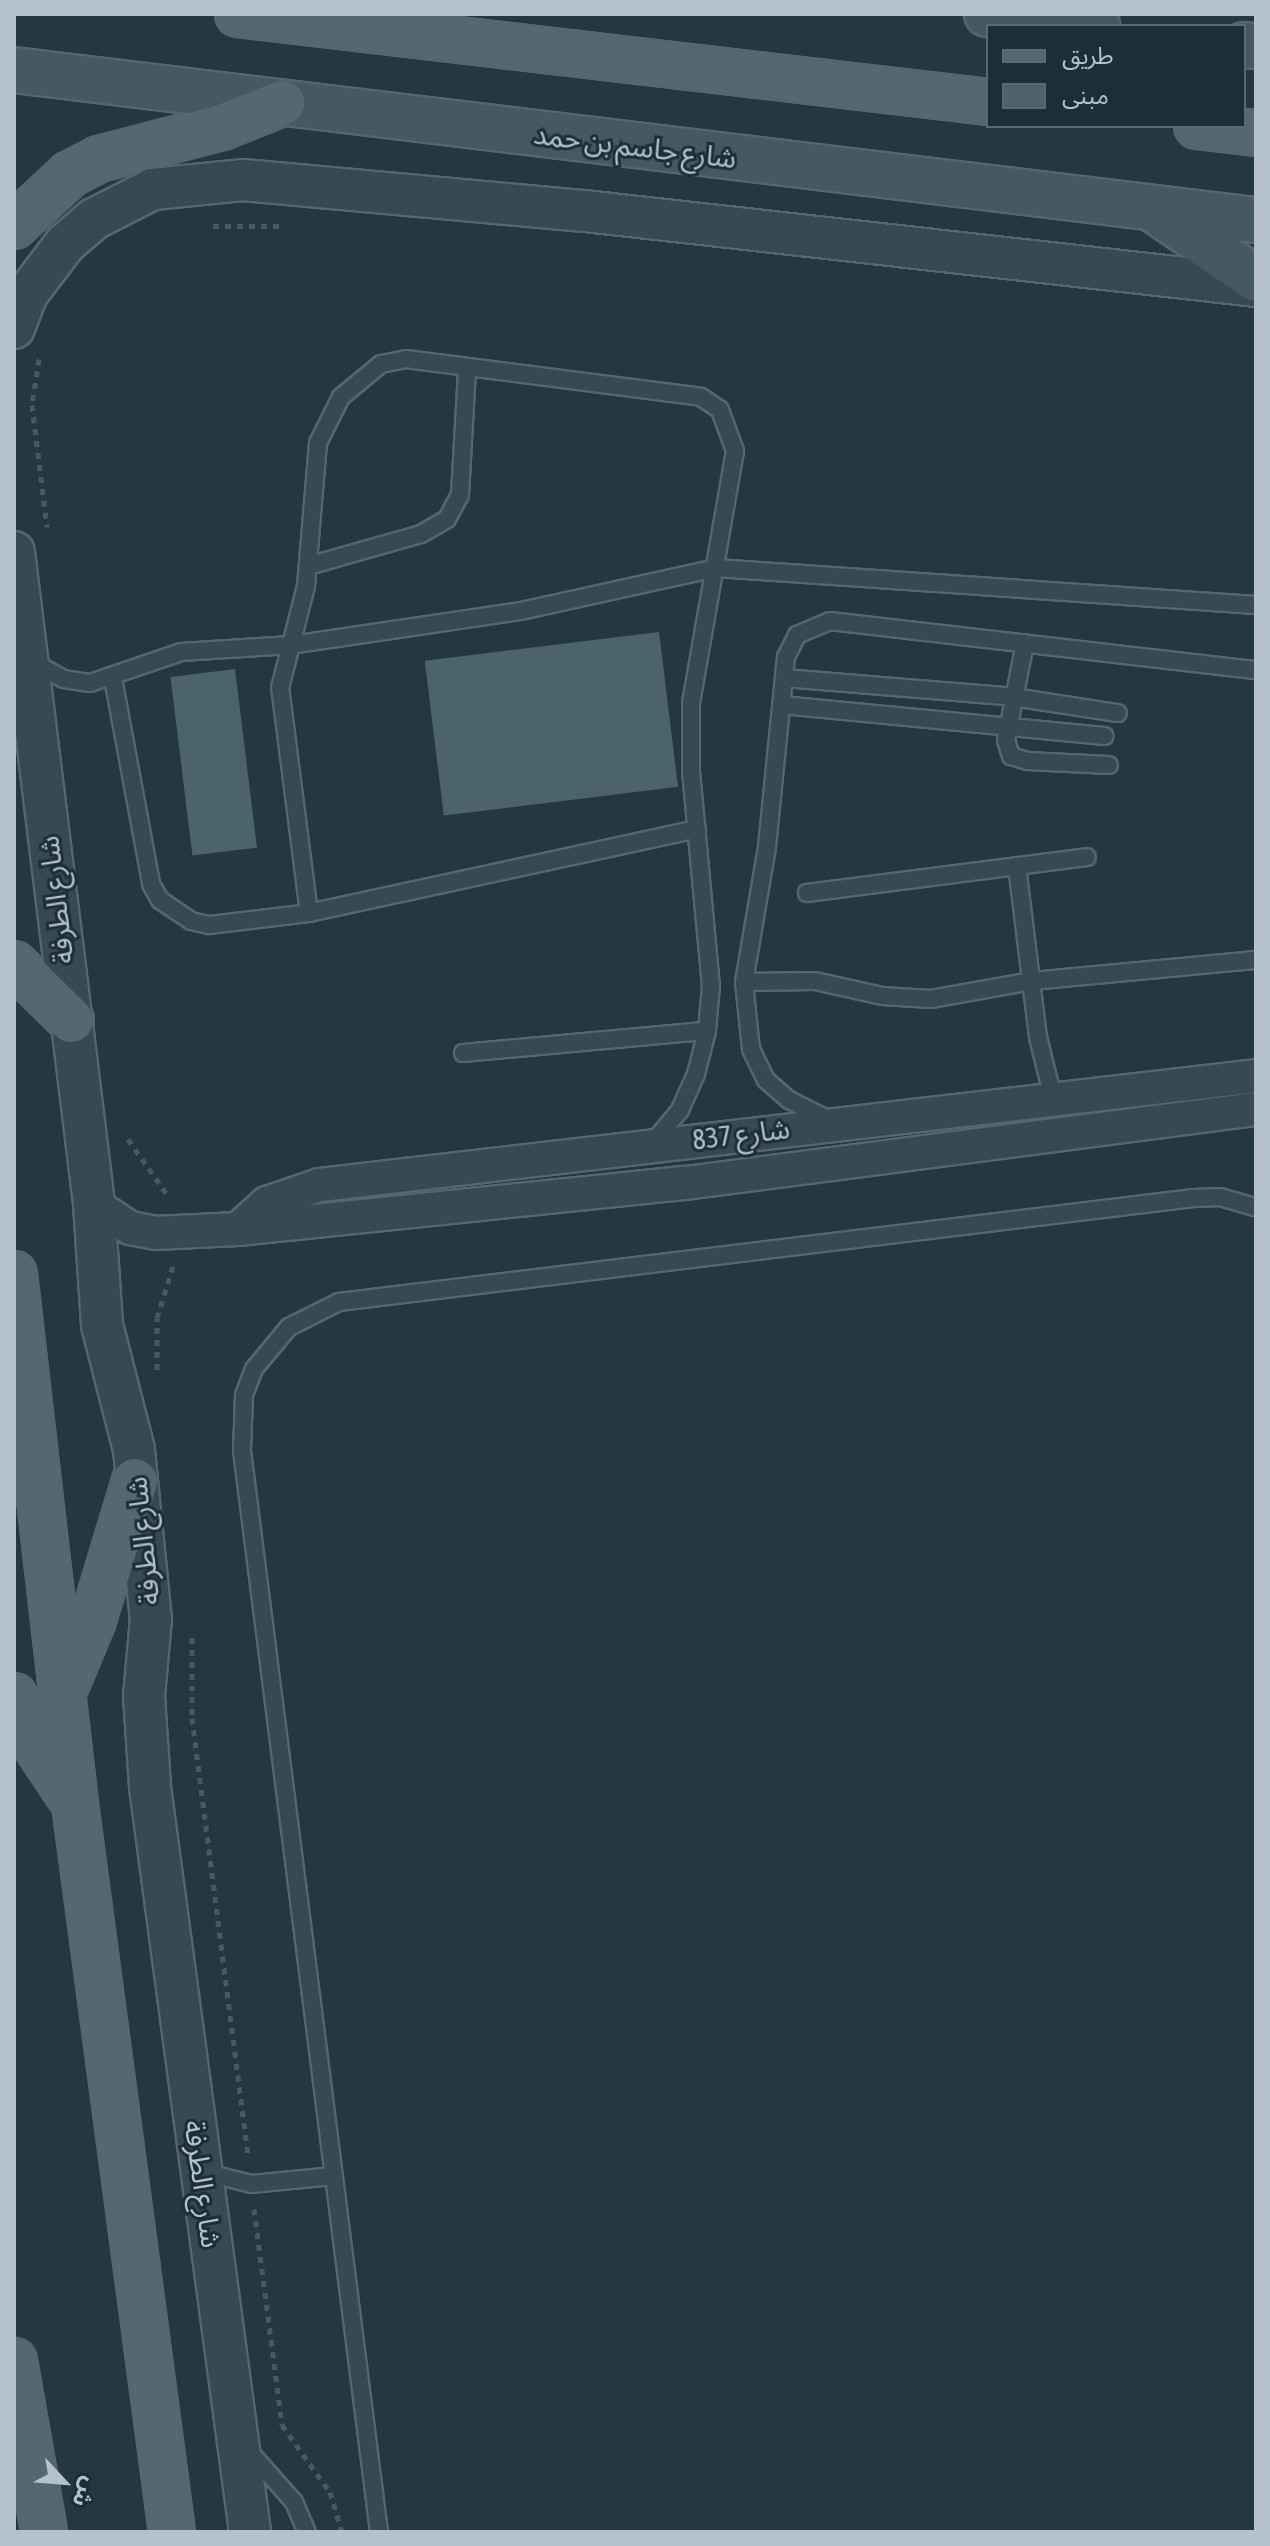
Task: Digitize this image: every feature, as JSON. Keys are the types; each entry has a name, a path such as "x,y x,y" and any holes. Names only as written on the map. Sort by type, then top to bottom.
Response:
{"main road":[{"path":"238,14 986,102"},
{"path":"987,14 1080,24"},
{"path":"1092,24 1123,14"},
{"name":"شارع جاسم بن حمد","path":"14,70 1256,220"},
{"path":"14,226 70,174 99,159 222,127 282,103"},
{"path":"1214,128 1256,133"},
{"path":"1151,207 1256,279"},
{"path":"14,964 71,1020"},
{"path":"14,1274 75,1804 172,2532"},
{"path":"63,1695 93,1620 135,1481"},
{"path":"14,1696 31,1738 75,1804"},
{"path":"14,2361 44,2532"}],"street":[{"path":"29,336 27,294 65,244 94,219 153,189 243,180 601,212 1256,286"},
{"name":"شارع الطرفة","path":"31,547 27,657 94,1204 102,1325 134,1450 135,1481 150,1592 144,1696 150,1787 250,2532"},
{"name":"شارع 837","path":"238,1229 267,1203 302,1189 652,1144 1256,1076"},
{"name":"شارع 837","path":"94,1204 120,1224 155,1233 238,1229 686,1183 1256,1109"}],"lane":[{"path":"309,913 280,703 308,566 318,443 341,397 359,378 394,361 406,359 701,397 720,410 735,451 691,703 697,829 709,945 707,1031 680,1110 652,1144"},
{"path":"308,566 421,534 447,519 460,495 467,369"},
{"path":"27,657 64,679 113,678 181,652 291,645 521,611 716,568 1256,605"},
{"path":"834,1123 789,1100 766,1080 751,1049 744,982 767,847 790,645 818,622 1256,670"},
{"path":"1025,643 1008,726 1007,748 1019,760 1109,765"},
{"path":"113,678 145,866 160,900 191,921 209,925 309,913 697,829"},
{"path":"784,678 1013,697 1118,713"},
{"path":"782,705 1105,736"},
{"path":"807,893 1087,857"},
{"path":"1017,866 1032,981 1053,1098"},
{"path":"744,982 815,981 882,996 931,999 1032,981 1256,960"},
{"path":"463,1053 707,1031"},
{"path":"379,2532 242,1450 244,1395 270,1346 301,1319 339,1302 1194,1198 1220,1197 1256,1207"},
{"path":"201,2171 251,2184 334,2176"},
{"path":"238,2438 294,2502 307,2532"}],"path":[{"path":"206,226 295,227"},
{"path":"29,336 31,547"},
{"path":"122,1124 172,1204"},
{"path":"159,1385 157,1318 178,1257"},
{"path":"190,1630 192,1718 282,2425 330,2492 342,2532"}],"building":[{"path":"659,632 678,787 444,816 425,661"},
{"path":"235,669 257,848 192,856 170,677"}]}
